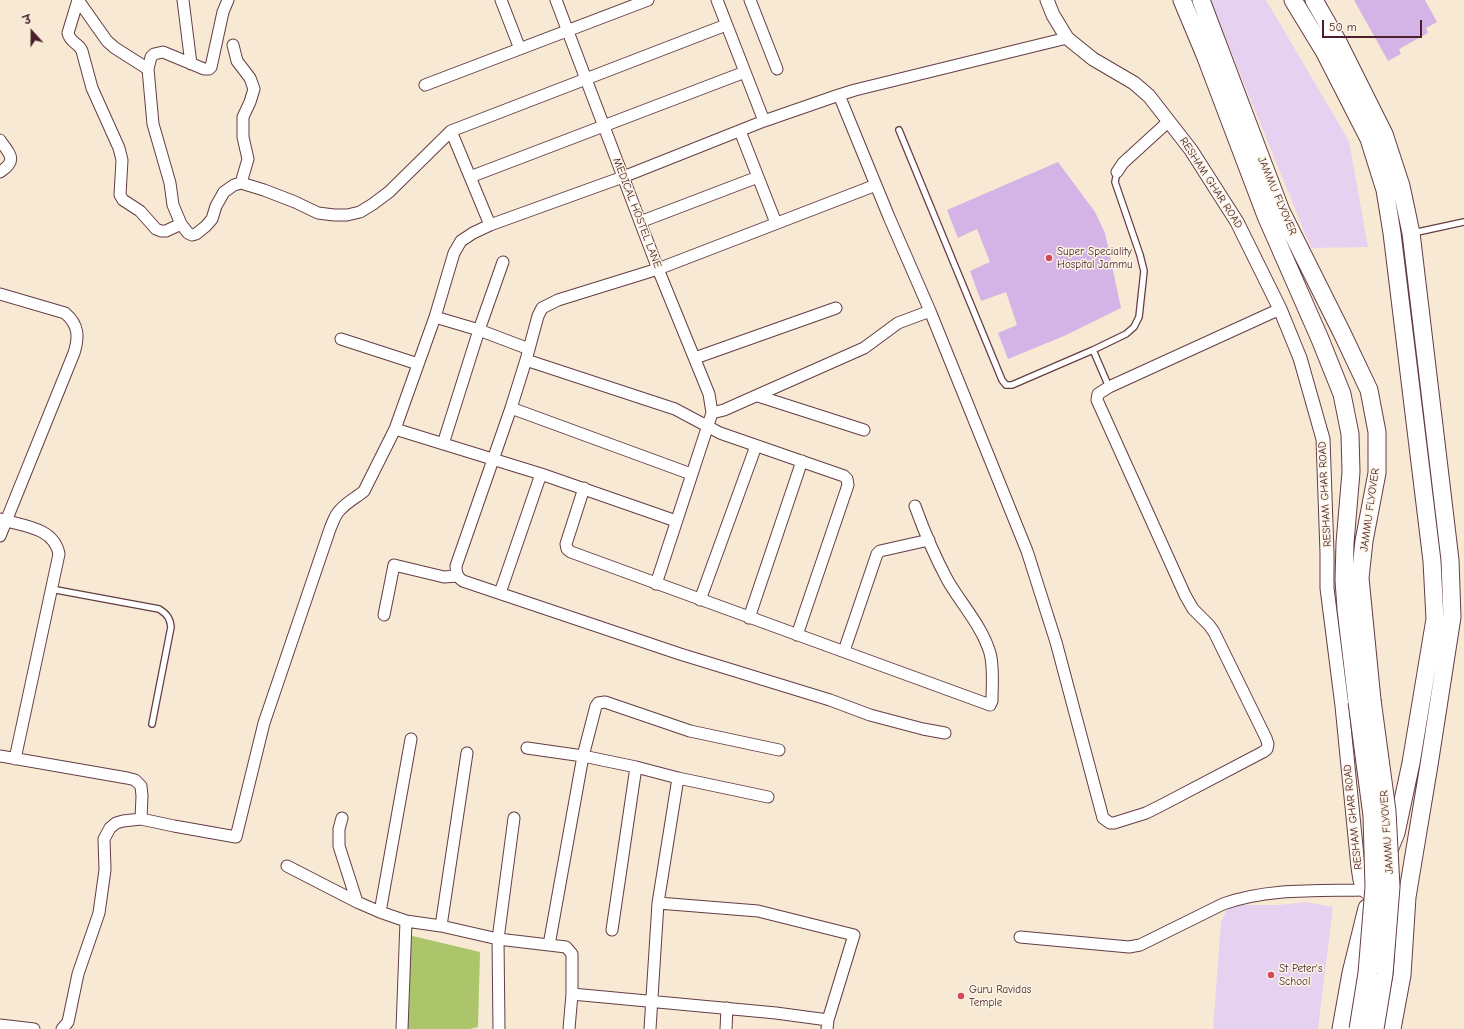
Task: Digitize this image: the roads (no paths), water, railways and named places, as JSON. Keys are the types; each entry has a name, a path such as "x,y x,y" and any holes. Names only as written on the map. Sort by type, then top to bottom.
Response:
{"main road":[{"name":"JAMMU FLYOVER","path":"1182,0 1205,55 1266,216 1320,339 1342,394 1350,434 1351,472 1345,544 1344,580 1356,702 1372,816 1374,887 1367,973 1358,1029"},
{"name":"JAMMU FLYOVER","path":"1201,0 1281,211 1369,390 1377,432 1377,473 1364,541 1360,578 1371,693 1387,811 1391,888 1384,974 1375,1029"},
{"path":"1293,0 1324,51 1369,138 1385,190 1393,240 1432,561 1435,619 1411,763 1396,833 1367,893 1341,1029"},
{"path":"1314,0 1339,44 1384,134 1401,186 1411,233 1450,560 1455,617 1406,897 1402,975 1392,1029"}],"street":[{"path":"78,0 107,41 115,48 148,69"},
{"path":"78,0 68,33 69,38 80,46 92,88 119,148 122,160 120,195 123,200 140,211 156,229 166,231 181,224"},
{"path":"183,0 191,64"},
{"path":"228,0 223,12 211,67 206,69 163,52 154,54 151,57 148,69 153,124 170,183 173,205 181,224 188,233 192,235 196,234 212,219 216,206 224,192 234,185 242,183 295,202 318,213 347,215 360,212 389,192 451,131 726,25"},
{"path":"501,0 520,49"},
{"name":"MEDICAL HOSTEL LANE","path":"556,0 658,269 695,358 708,394 712,413 656,584"},
{"path":"425,85 648,0"},
{"path":"716,0 764,121"},
{"path":"750,0 777,69"},
{"name":"RESHAM GHAR ROAD","path":"1047,0 1059,27 1067,38 1092,59 1134,83 1149,96 1191,150 1237,222 1280,309 1300,358 1323,438 1327,588 1342,706 1358,867 1361,884 1367,893"},
{"path":"66,1029 78,974 99,913 105,870 104,839 110,828 116,823 141,819 236,837 264,723 330,529 336,514 341,508 364,491 395,429 435,317 454,253 461,241 473,232 490,224 623,177 740,132 764,121 839,95 1067,38"},
{"path":"233,45 237,61 250,78 254,89 243,117 243,137 248,159 242,183"},
{"path":"470,177 745,72"},
{"path":"839,95 930,311 1027,551 1056,642 1103,818 1110,823 1146,813 1263,752 1267,749 1268,744 1214,632 1193,609 1185,595 1097,400 1098,394 1109,387 1280,309"},
{"path":"1117,172 1123,163 1169,121"},
{"path":"451,131 490,224"},
{"path":"740,132 776,223"},
{"path":"0,140 11,161 9,166 0,172"},
{"path":"640,222 758,177"},
{"path":"876,185 658,269 549,304 542,308 538,316 528,355 511,408 456,566 456,573 463,580 680,654 830,700 870,715 923,729 945,733"},
{"path":"443,444 479,330 503,262"},
{"path":"0,294 65,313 72,319 76,328 78,339 74,353 3,520 0,536"},
{"path":"695,358 836,308"},
{"path":"712,413 724,410 758,396 864,348 898,323 930,311"},
{"path":"435,317 479,330 528,355 675,409 720,433 844,476 847,479 848,485 797,635"},
{"path":"341,339 418,364"},
{"path":"758,396 864,430"},
{"path":"511,408 691,474"},
{"path":"395,429 584,488 676,521"},
{"path":"700,600 756,446"},
{"path":"749,618 802,461"},
{"path":"500,593 541,474"},
{"path":"584,488 566,544 567,549 571,552 749,618 844,651 986,705 990,705 992,670 990,653 983,636 948,582 914,506"},
{"path":"3,520 41,531 51,538 57,546 59,554 16,759"},
{"path":"844,651 877,554 880,551 928,540"},
{"path":"384,615 394,565 444,577 458,576"},
{"path":"549,945 583,756 596,706 601,702 690,731 779,750"},
{"path":"380,912 412,740"},
{"path":"527,748 583,756 768,797"},
{"path":"440,926 467,752"},
{"path":"0,756 135,780 141,786 141,819"},
{"path":"612,930 636,767"},
{"path":"650,1029 658,903 678,778"},
{"path":"342,818 339,829 339,846 357,902"},
{"path":"499,1029 498,939 514,818"},
{"path":"287,866 357,902 406,921 440,926 498,939 566,947 572,954 572,994 569,1029"},
{"path":"1020,937 1129,947 1140,944 1236,899 1266,894 1306,891 1367,893 1406,897"},
{"path":"572,994 727,1008 827,1024 854,935 758,911 658,903"},
{"path":"402,1029 406,921"},
{"path":"726,1029 727,1008"},
{"path":"0,1025 34,1029"}],"lane":[{"path":"898,130 1002,380 1006,385 1012,385 1093,350 1126,334 1134,327 1139,317 1144,271 1115,182 1117,172"},
{"path":"1411,233 1464,222"},
{"path":"1093,350 1109,387"},
{"path":"51,589 159,609 166,613 170,618 171,627 152,724"}],"place":[{"name":"Super Speciality Hospital Jammu","path":"1049,258"},
{"name":"St Peter's School","path":"1271,975"},
{"name":"Guru Ravidas Temple","path":"961,996"}]}
